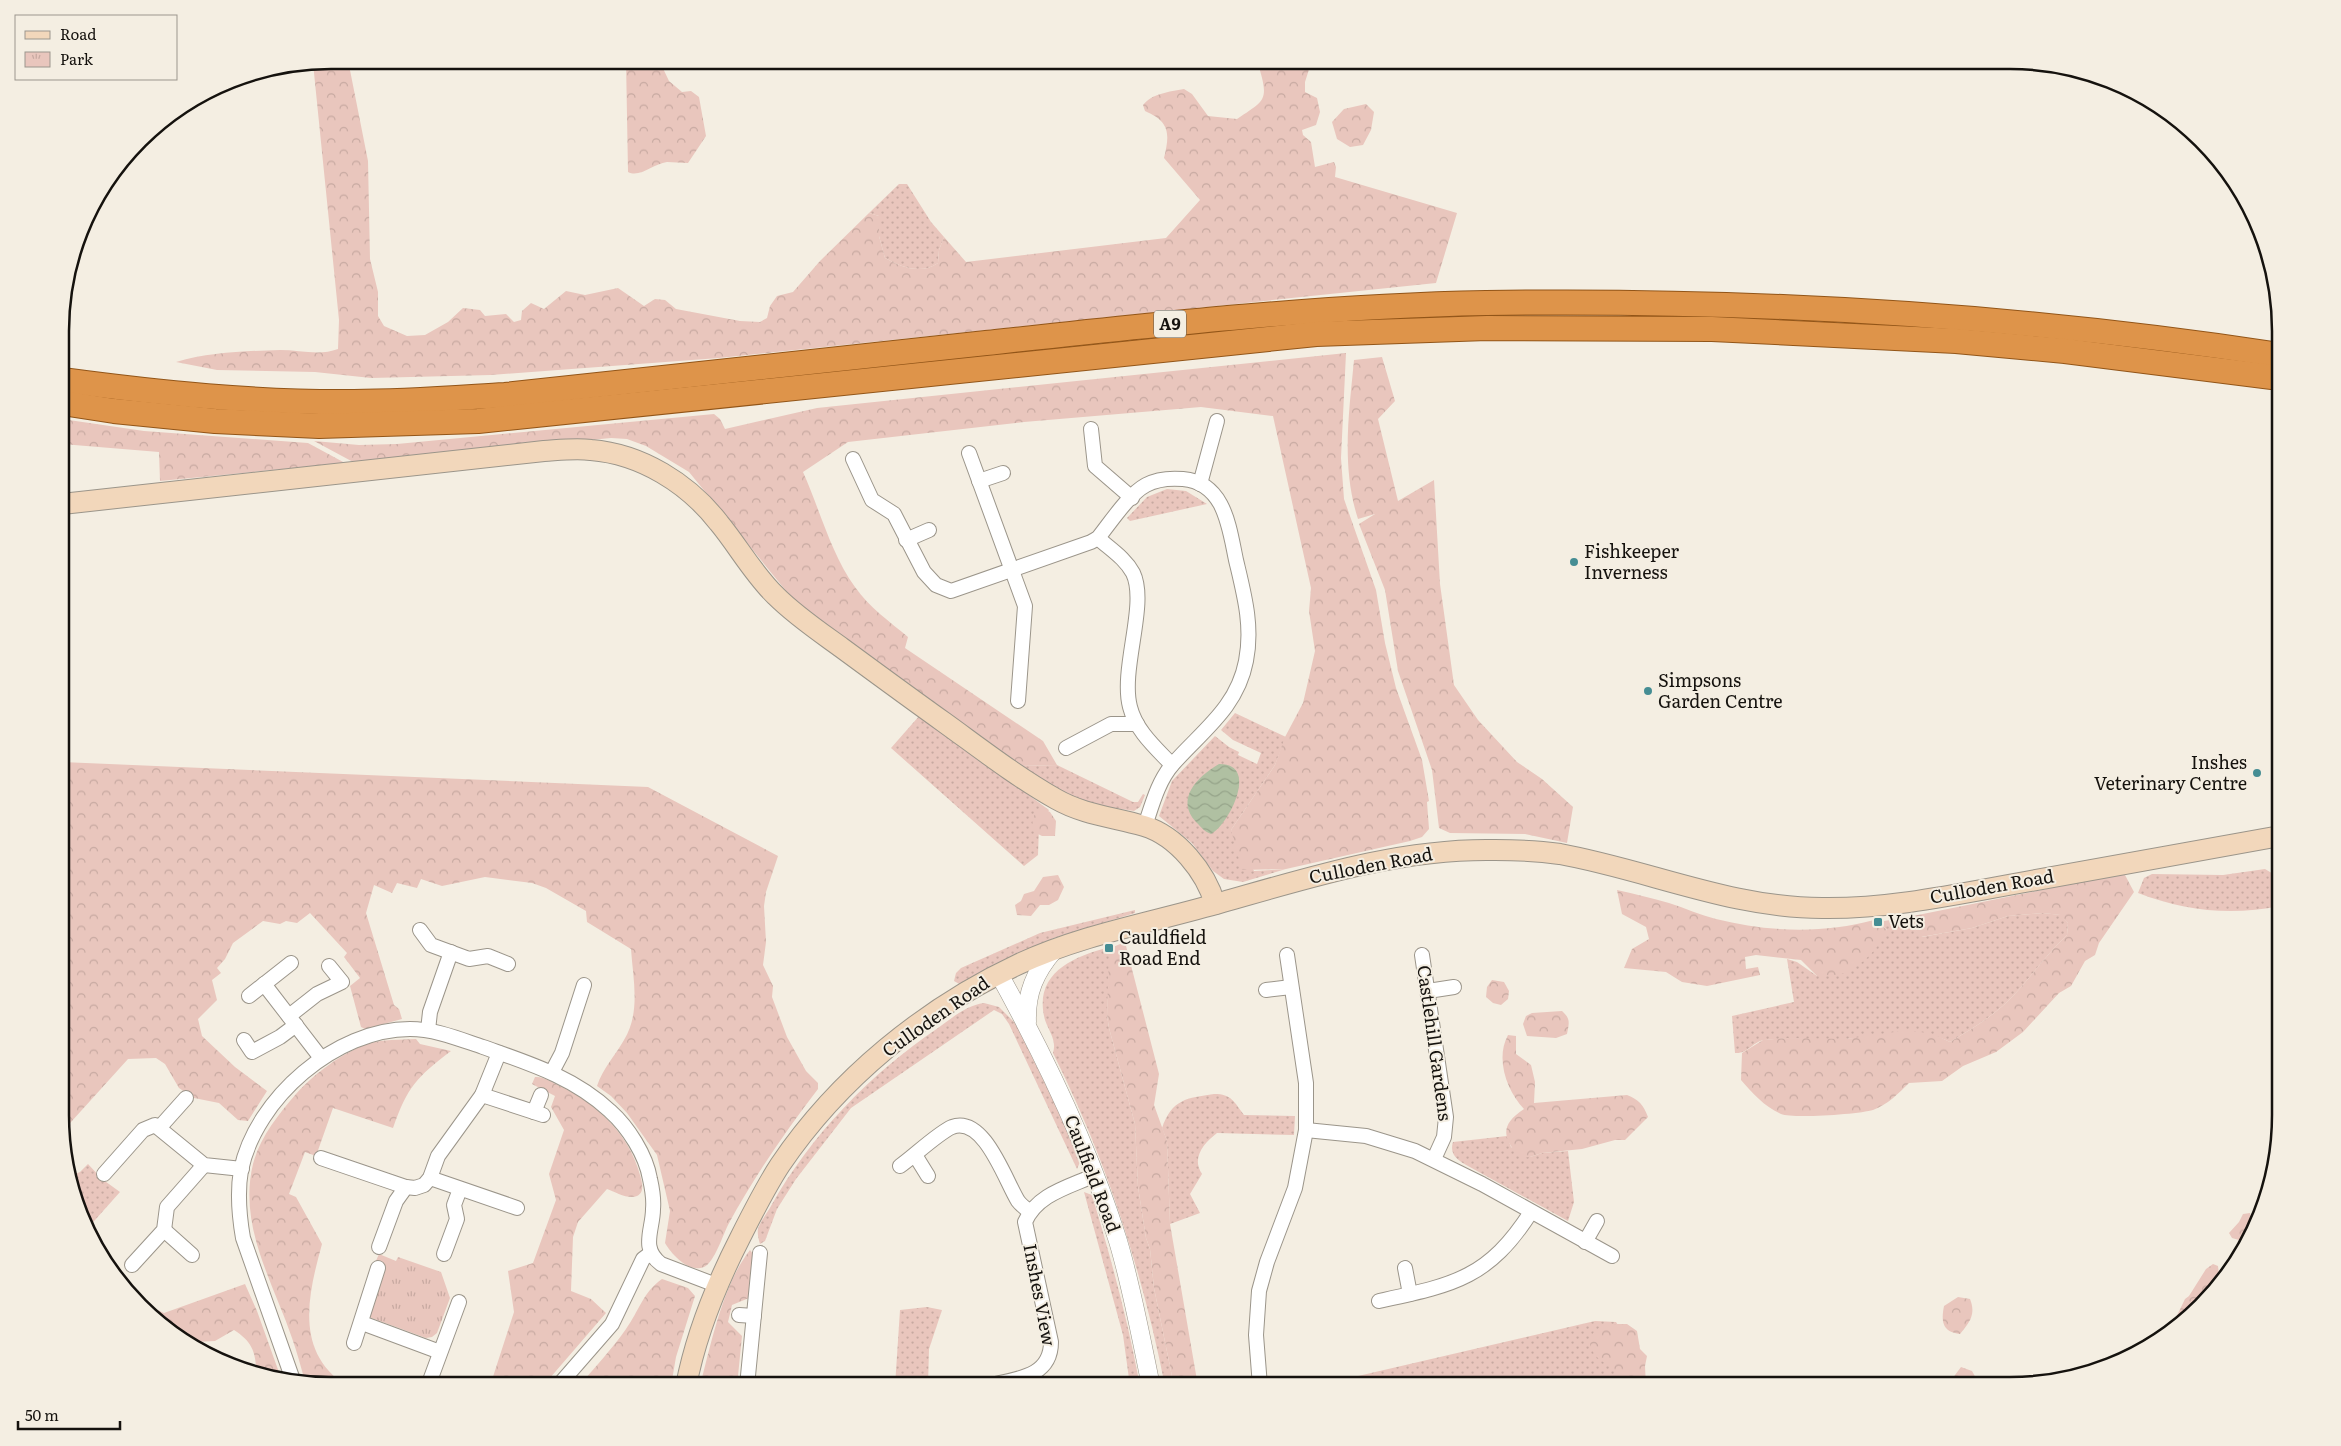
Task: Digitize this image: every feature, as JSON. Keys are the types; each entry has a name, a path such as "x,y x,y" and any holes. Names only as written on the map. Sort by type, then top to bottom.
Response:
{"highway":[{"name":"A9","path":"69,381 137,390 277,401 354,402 424,400 515,394 1112,329 1301,313 1484,303 1844,308 2039,324 2191,341 2272,354"},
{"name":"A9","path":"69,404 114,411 215,421 310,425 400,425 478,422 1316,334 1487,328 1712,329 1956,341 2065,351 2272,377"}],"main road":[{"path":"69,503 544,451 591,450 631,458 667,476 693,495 718,521 774,595 795,614 916,702 1057,800 1088,814 1145,826 1166,837 1186,854 1212,893 1215,904"},
{"name":"Culloden Road","path":"688,1377 716,1285 778,1167 810,1124 880,1055 912,1029 975,988 1004,982 1054,950 1338,869 1418,855 1457,851 1494,850 1554,853 1724,897 1818,908 1858,907 1940,896 2272,837"}],"street":[{"path":"1200,484 1217,421"},
{"path":"1091,429 1095,466 1132,498"},
{"path":"969,453 1026,614 1018,701"},
{"path":"853,459 872,500 894,514 924,572 944,590 959,590 1098,538 1132,498 1146,485 1174,478 1191,480 1216,496 1226,514 1248,615 1249,639 1242,679 1229,704 1212,726 1172,765 1162,780 1145,826"},
{"path":"979,481 1003,472"},
{"path":"906,540 929,530"},
{"path":"1098,538 1125,561 1138,585 1127,687 1130,707 1137,724 1147,739 1172,765"},
{"path":"1066,748 1111,724 1137,724"},
{"path":"420,930 431,945 469,959 488,956 508,964"},
{"path":"1028,1030 1026,1004 1032,982 1042,964 1054,950"},
{"path":"428,1030 430,1012 451,952"},
{"path":"1259,1377 1256,1335 1259,1291 1267,1262 1289,1208 1306,1130 1306,1083 1287,955"},
{"name":"Castlehill Gardens","path":"1422,955 1447,1126 1434,1159"},
{"path":"249,996 291,963"},
{"path":"244,1040 252,1052 280,1037 317,994 342,982 329,966"},
{"name":"Caulfield Road","path":"1004,982 1062,1098 1095,1175 1118,1242 1149,1377"},
{"path":"264,984 321,1058"},
{"path":"552,1072 562,1053 584,985"},
{"path":"1266,990 1291,987"},
{"path":"1428,991 1454,987"},
{"path":"291,1374 243,1238 238,1193 242,1169 258,1129 270,1109 302,1074 321,1058 353,1040 371,1034 409,1029 428,1030 552,1072 583,1090 611,1112 638,1148 650,1176 653,1210 648,1238 651,1253 661,1264 716,1285"},
{"path":"322,1158 406,1187 415,1188 424,1185 430,1178 438,1156 482,1095 499,1053"},
{"path":"482,1095 538,1114 541,1095"},
{"path":"160,1127 186,1098"},
{"path":"900,1166 952,1128 964,1125 975,1130 984,1140 1019,1203 1029,1211 1040,1200 1095,1175"},
{"path":"104,1174 142,1130 149,1126 160,1127 204,1165 242,1169"},
{"path":"1306,1130 1366,1136 1395,1144 1434,1159 1612,1256"},
{"path":"915,1155 928,1176"},
{"path":"132,1265 164,1230 167,1207 204,1165"},
{"path":"430,1178 517,1208"},
{"path":"379,1248 396,1201 406,1187"},
{"path":"444,1254 457,1219 454,1205 460,1189"},
{"name":"Inshes View","path":"1023,1377 1038,1372 1047,1364 1051,1352 1051,1342 1025,1222 1029,1211"},
{"path":"1379,1301 1453,1283 1480,1270 1508,1244 1531,1212"},
{"path":"1585,1242 1597,1221"},
{"path":"164,1230 192,1255"},
{"path":"566,1377 612,1324 643,1259 651,1253"},
{"path":"748,1377 760,1253"},
{"path":"354,1343 362,1323 378,1268"},
{"path":"1405,1268 1410,1294"},
{"path":"431,1377 459,1302"},
{"path":"739,1314 754,1316"},
{"path":"362,1323 440,1352"}],"green space":[{"path":"314,69 350,69 368,161 370,259 378,292 378,316 384,326 407,336 425,335 448,322 463,308 480,310 485,316 506,314 514,322 521,320 522,311 531,303 544,309 566,291 585,295 618,288 644,306 655,299 665,300 676,309 740,321 760,322 767,318 770,306 777,296 793,292 820,261 869,213 879,216 879,236 885,258 904,267 918,269 925,269 938,263 939,250 944,237 966,262 1166,238 1200,200 1164,158 1167,142 1166,129 1159,119 1145,111 1143,105 1156,95 1184,89 1192,94 1208,116 1237,119 1254,108 1262,99 1264,87 1260,69 1309,69 1305,82 1305,92 1317,98 1320,112 1316,125 1302,130 1303,135 1311,142 1315,167 1334,162 1336,167 1335,177 1457,213 1436,283 719,358 491,375 371,378 315,372 217,370 176,362 202,356 254,351 331,351 338,349 339,320"},
{"path":"626,69 663,69 669,81 682,92 691,91 699,97 706,136 688,163 667,162 642,172 628,172"},
{"path":"1366,104 1374,112 1371,130 1363,145 1350,147 1337,139 1332,122 1344,109"},
{"path":"899,184 907,184 931,222 944,237 939,250 938,263 931,267 918,269 904,267 885,258 879,236 879,216 869,213"},
{"path":"1346,353 1341,458 1344,499 1376,590 1385,643 1396,688 1422,760 1429,801 1427,802 1429,829 1422,837 1410,841 1286,869 1242,870 1231,830 1275,765 1285,737 1303,703 1315,651 1309,611 1311,588 1273,416 1201,407 1024,422 848,442 803,472 832,546 847,574 867,601 908,637 905,648 1043,741 1057,765 1020,766 810,617 787,592 689,472 646,446 627,439 611,438 355,463 314,441 359,445 397,444 714,414 720,419 725,429 817,408"},
{"path":"1382,357 1395,401 1378,419 1398,501 1434,480 1440,584 1454,685 1478,720 1517,762 1542,779 1573,807 1567,843 1525,834 1450,833 1439,828 1432,770 1398,671 1385,590 1359,524 1375,514 1358,519 1350,480 1348,440 1354,360"},
{"path":"69,420 144,431 308,443 345,463 160,481 159,452 69,445"},
{"path":"1167,489 1186,491 1207,504 1130,521 1127,518 1147,497"},
{"path":"1235,713 1286,737 1275,765 1231,830 1254,871 1286,869 1243,882 1224,879 1213,871 1192,843 1159,816 1172,781 1215,736 1239,752 1238,755 1257,764 1261,753 1233,740 1221,730"},
{"path":"920,715 1049,810 1039,826 1038,855 1024,866 891,748"},
{"path":"69,762 648,787 778,856 766,892 764,906 766,942 763,965 773,986 772,997 787,1037 806,1071 818,1083 818,1089 759,1172 708,1264 698,1268 682,1262 665,1243 670,1211 657,1155 627,1113 611,1096 597,1086 624,1040 633,1018 635,995 631,949 587,922 586,911 546,888 532,883 485,877 442,886 421,879 417,888 397,883 392,893 374,885 366,913 394,1005 399,1009 402,1019 365,1029 361,1027 350,986 360,978 344,957 347,953 310,913 297,923 286,921 280,924 263,921 233,943 225,959 217,968 221,973 212,980 217,1000 198,1019 202,1036 235,1067 267,1091 248,1121 238,1120 219,1103 194,1098 179,1088 165,1064 156,1058 128,1059 69,1124"},
{"path":"1057,765 1133,802 1138,802 1143,794 1145,795 1140,807 1134,811 1115,808 1114,811 1071,798 1020,766"},
{"path":"1042,808 1050,812 1056,821 1055,836 1042,836 1034,832 1033,818"},
{"path":"2265,869 2272,873 2272,907 2244,911 2208,910 2173,904 2138,893 2144,878 2152,874 2223,875"},
{"path":"1058,875 1064,887 1058,900 1049,905 1040,905 1031,916 1017,915 1015,905 1021,901 1024,894 1034,891 1043,877"},
{"path":"2116,875 2125,875 2134,892 2099,943 2095,955 2085,961 2071,986 2059,993 2023,1032 1996,1052 1963,1066 1942,1081 1909,1083 1883,1105 1873,1110 1855,1113 1812,1116 1781,1114 1764,1104 1741,1080 1742,1053 1763,1040 1787,1038 1847,1039 1908,1030 1933,1034 1950,1042 1987,1019 2007,1002 2067,935 2068,923 2060,915 2043,913 2008,916 1972,928 1921,937 1908,922 1908,917"},
{"path":"1617,890 1669,903 1704,916 1755,927 1795,930 1835,928 1874,920 1887,930 1880,943 1870,955 1851,970 1841,974 1817,976 1801,960 1756,955 1745,957 1746,969 1758,967 1760,975 1707,986 1682,982 1666,972 1624,968 1632,949 1649,939 1646,927 1622,914"},
{"path":"1135,910 1135,913 1054,938 1009,957 1010,961 961,985 954,981 956,973 961,968 1040,933"},
{"path":"2043,913 2061,915 2068,923 2067,935 2007,1002 1987,1019 1950,1042 1936,1036 1911,1032 1845,1039 1765,1040 1743,1052 1735,1053 1732,1016 1794,1002 1787,959 1797,962 1817,976 1887,930 1878,922 1908,917 1908,922 1922,937 1972,928 2008,916"},
{"path":"1125,942 1159,1074 1154,1105 1167,1141 1170,1224 1196,1377 1172,1377 1154,1288 1150,1249 1146,1238 1138,1187 1135,1124 1107,1015 1109,952 1113,950 1113,947"},
{"path":"1106,948 1110,956 1107,1015 1135,1124 1138,1187 1146,1238 1150,1249 1154,1288 1172,1377 1163,1377 1145,1300 1120,1216 1090,1133 1053,1053 1054,1044 1045,1020 1044,991 1050,980 1068,963"},
{"path":"1492,980 1504,982 1509,991 1508,999 1501,1005 1493,1003 1486,997 1487,987"},
{"path":"984,1003 999,1007 1016,1024 1061,1116 1080,1162 1077,1169 1009,1024 1002,1014 994,1010 851,1108 796,1179 777,1209 765,1241 760,1244 758,1229 762,1220 804,1155 844,1108 889,1065 913,1046 960,1012"},
{"path":"1562,1011 1569,1021 1567,1034 1556,1038 1527,1036 1523,1024 1526,1016 1532,1013"},
{"path":"1508,1035 1516,1036 1516,1054 1531,1065 1535,1082 1534,1103 1627,1095 1640,1103 1648,1117 1625,1140 1615,1140 1582,1149 1542,1153 1520,1158 1510,1144 1506,1132 1511,1120 1524,1109 1512,1093 1505,1074 1503,1054 1504,1044"},
{"path":"416,1039 420,1044 451,1051 414,1084 403,1102 393,1128 333,1108 316,1156 305,1152 289,1194 296,1197 322,1244 313,1283 309,1321 312,1340 319,1357 336,1377 303,1376 294,1343 267,1275 254,1232 250,1209 253,1164 260,1145 270,1127 303,1086 329,1065 348,1053 367,1044 385,1040"},
{"path":"535,1077 541,1077 574,1093 599,1111 628,1146 642,1181 642,1189 637,1196 630,1197 607,1189 578,1222 573,1237 571,1291 591,1299 606,1313 551,1377 493,1377 514,1312 508,1271 533,1263 556,1200 549,1174 564,1130 551,1107 555,1096 532,1084"},
{"path":"1214,1094 1229,1097 1244,1115 1295,1116 1294,1135 1217,1133 1200,1151 1198,1162 1202,1174 1190,1194 1200,1213 1170,1224 1167,1141 1162,1128 1171,1111 1182,1102"},
{"path":"1507,1136 1511,1147 1530,1157 1542,1153 1568,1151 1574,1202 1568,1221 1464,1164 1453,1154 1453,1142"},
{"path":"88,1164 102,1179 120,1192 92,1223 76,1174"},
{"path":"1084,1192 1092,1195 1125,1314 1138,1377 1129,1377 1123,1335"},
{"path":"84,1202 90,1205 87,1211"},
{"path":"2250,1213 2251,1218 2241,1239 2232,1238 2229,1233 2239,1222 2243,1214"},
{"path":"750,1250 753,1254 749,1298 732,1305 728,1322 742,1336 738,1377 702,1377 725,1297"},
{"path":"379,1254 396,1261 398,1257 441,1272 450,1298 437,1333 432,1337 426,1338 369,1317 386,1267 375,1263"},
{"path":"2213,1264 2218,1266 2219,1274 2196,1301 2176,1318 2185,1299 2189,1296 2206,1269"},
{"path":"662,1279 688,1288 695,1296 676,1357 673,1377 587,1377 621,1336 650,1290"},
{"path":"245,1284 257,1311 279,1372 256,1366 254,1352 251,1347 245,1338 234,1330 215,1341 200,1342 171,1323 154,1308 164,1313"},
{"path":"1958,1297 1970,1299 1972,1304 1971,1318 1960,1334 1949,1331 1943,1321 1944,1306"},
{"path":"927,1307 942,1310 929,1349 928,1377 896,1377 900,1310"},
{"path":"1595,1321 1616,1322 1626,1338 1636,1377 1354,1377"},
{"path":"1627,1324 1637,1331 1640,1349 1647,1356 1646,1377 1618,1377 1610,1366 1598,1358 1592,1350 1590,1340 1595,1331 1605,1326"},
{"path":"1961,1367 1972,1371 1975,1377 1954,1377"}],"water":[{"path":"1219,764 1231,766 1238,773 1239,783 1237,795 1226,819 1211,834 1196,822 1190,813 1188,797 1191,789 1203,775"}],"place":[{"name":"Fishkeeper Inverness","path":"1574,562"},
{"name":"Simpsons Garden Centre","path":"1648,691"},
{"name":"Inshes Veterinary Centre","path":"2257,773"},
{"name":"Vets","path":"1878,922"},
{"name":"Cauldfield Road End","path":"1109,948"}]}
